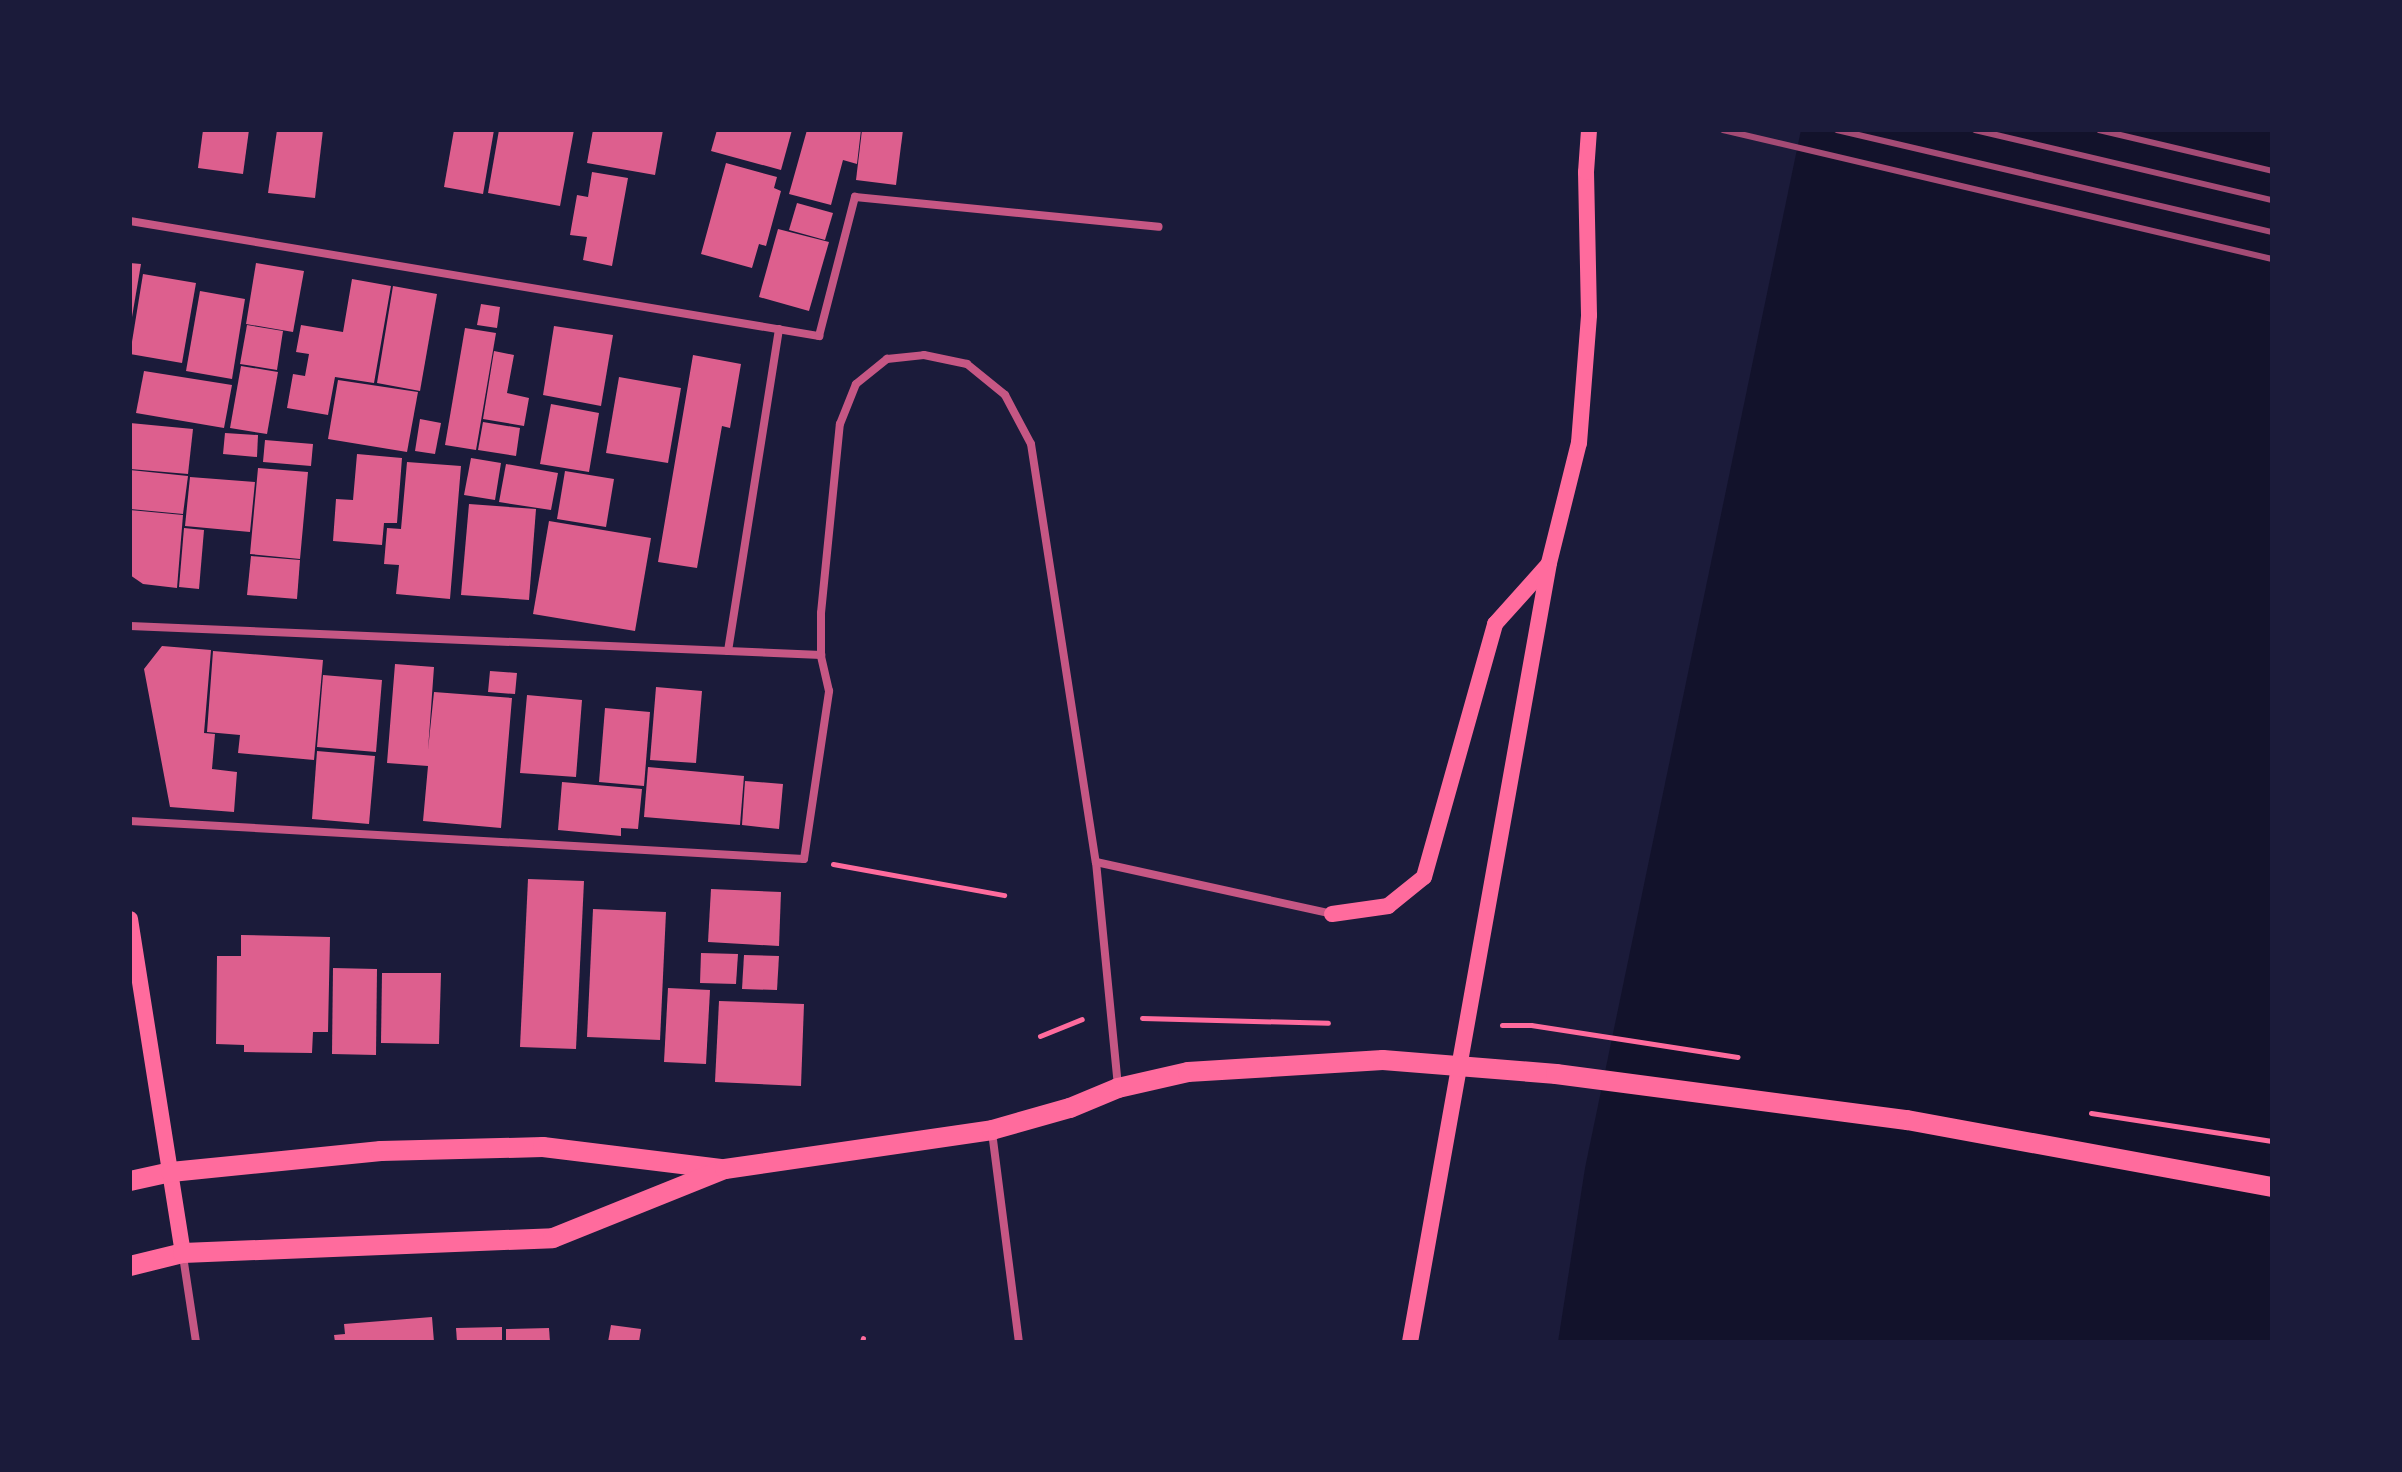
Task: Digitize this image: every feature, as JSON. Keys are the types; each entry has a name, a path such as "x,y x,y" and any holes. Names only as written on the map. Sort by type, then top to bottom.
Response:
{"main road":[{"path":"1410,1342 1549,563 1579,443 1589,315 1586,172 1589,130"},
{"path":"1332,914 1388,906 1424,877 1495,624 1549,563"},
{"path":"130,919 183,1253"},
{"path":"130,1266 183,1253 553,1238 725,1169 992,1130 1070,1108 1118,1088 1188,1072 1383,1060 1556,1074 1907,1120 2272,1187"},
{"path":"130,1181 171,1172 381,1151 543,1147 725,1169"}],"street":[{"path":"130,221 819,336 855,197 1159,227"},
{"path":"728,651 779,329"},
{"path":"130,821 804,859 829,691 821,655 821,613 840,424 856,384 887,359 924,355 967,364 1005,395 1031,444 1096,862 1118,1088"},
{"path":"130,626 821,655"},
{"path":"1096,862 1332,914"},
{"path":"992,1130 1019,1342"},
{"path":"183,1253 196,1342"}],"path":[{"path":"804,859 1004,895"},
{"path":"1040,1036 1108,1009 1114,1017 1330,1023"}],"shaded area":[{"path":"1801,130 2272,130 2272,1342 1558,1342 1585,1168"}],"building":[{"path":"203,130 249,130 243,174 198,168"},
{"path":"277,130 323,130 315,198 268,193"},
{"path":"454,130 494,130 483,194 444,187"},
{"path":"499,130 574,130 560,206 488,193"},
{"path":"593,130 663,130 655,175 587,163"},
{"path":"717,130 792,130 781,170 711,151"},
{"path":"807,130 861,130 857,164 843,160 831,205 789,194"},
{"path":"862,130 903,130 896,185 856,180"},
{"path":"726,163 777,177 774,188 781,191 766,246 759,244 752,268 701,254"},
{"path":"592,172 628,178 612,266 583,260 587,237 570,235 577,195 588,197"},
{"path":"797,203 833,213 825,240 789,230"},
{"path":"778,229 829,242 809,311 759,297"},
{"path":"130,263 141,264 132,317 130,317"},
{"path":"256,263 304,271 293,332 246,324"},
{"path":"143,274 196,283 182,363 130,354"},
{"path":"352,279 391,286 374,383 335,377 328,415 287,408 293,374 305,376 309,354 296,352 301,325 343,332"},
{"path":"393,286 437,294 420,391 377,383"},
{"path":"200,291 245,299 232,379 186,371"},
{"path":"481,304 500,307 497,328 477,325"},
{"path":"247,325 283,331 277,370 240,364"},
{"path":"554,326 613,335 601,406 543,395"},
{"path":"465,328 496,333 476,450 445,445"},
{"path":"494,351 514,355 507,393 529,398 524,426 483,419"},
{"path":"693,355 741,364 730,428 722,426 697,568 658,562"},
{"path":"241,366 278,372 267,434 230,428"},
{"path":"144,371 232,385 224,428 136,413"},
{"path":"619,377 681,388 668,463 606,453"},
{"path":"338,380 418,392 407,452 328,439"},
{"path":"551,404 599,413 589,472 540,464"},
{"path":"420,419 441,423 435,454 415,451"},
{"path":"483,422 520,428 516,456 478,450"},
{"path":"130,423 193,429 188,474 130,469"},
{"path":"225,433 258,435 257,457 223,454"},
{"path":"265,440 313,444 311,466 263,462"},
{"path":"357,454 402,458 397,523 384,523 382,545 333,541 336,499 353,500"},
{"path":"471,458 501,463 495,500 464,495"},
{"path":"407,462 461,466 450,599 396,594 399,565 384,564 387,528 401,529"},
{"path":"506,464 558,473 551,510 499,502"},
{"path":"258,468 308,472 300,559 250,554"},
{"path":"130,470 188,476 183,514 130,509"},
{"path":"565,471 614,479 606,527 557,519"},
{"path":"190,477 255,482 250,532 185,526"},
{"path":"469,504 536,509 529,600 461,595"},
{"path":"130,510 183,515 177,588 143,584 130,575"},
{"path":"549,521 651,538 635,631 533,614"},
{"path":"184,528 204,530 199,589 179,587"},
{"path":"251,556 300,560 297,599 247,595"},
{"path":"162,646 211,650 204,733 215,734 212,769 237,772 234,812 170,807 144,669"},
{"path":"213,651 323,660 314,760 238,753 240,735 207,732"},
{"path":"395,664 434,667 428,750 434,692 512,698 501,828 423,821 428,766 387,763"},
{"path":"490,671 517,673 515,694 488,692"},
{"path":"323,675 382,680 376,752 317,747"},
{"path":"656,687 702,691 696,763 650,760"},
{"path":"527,695 582,700 576,777 520,773"},
{"path":"605,708 650,712 644,786 599,782"},
{"path":"317,751 375,756 369,824 312,819"},
{"path":"648,767 744,776 740,825 644,817"},
{"path":"745,781 783,784 779,829 742,825"},
{"path":"562,782 642,789 638,829 621,828 621,836 558,830"},
{"path":"528,879 584,881 576,1049 520,1047"},
{"path":"711,889 781,892 779,946 708,942"},
{"path":"593,909 666,912 660,1040 587,1037"},
{"path":"241,935 330,937 328,1032 313,1032 312,1053 244,1052 244,1045 216,1044 217,956 241,956"},
{"path":"701,953 738,954 736,984 700,983"},
{"path":"744,955 779,956 777,990 742,989"},
{"path":"333,968 377,969 376,1055 332,1054"},
{"path":"382,973 441,973 439,1044 381,1043"},
{"path":"668,988 710,990 706,1064 664,1062"},
{"path":"719,1001 804,1004 801,1086 715,1082"},
{"path":"432,1317 434,1342 335,1342 334,1335 345,1334 344,1324"},
{"path":"611,1325 641,1329 639,1342 608,1342"},
{"path":"502,1327 502,1342 457,1342 456,1328"},
{"path":"549,1328 550,1342 506,1342 506,1329"}],"railway":[{"path":"1723,130 2272,259"},
{"path":"1837,130 2272,232"},
{"path":"1975,130 2272,200"},
{"path":"2099,130 2272,171"}]}
